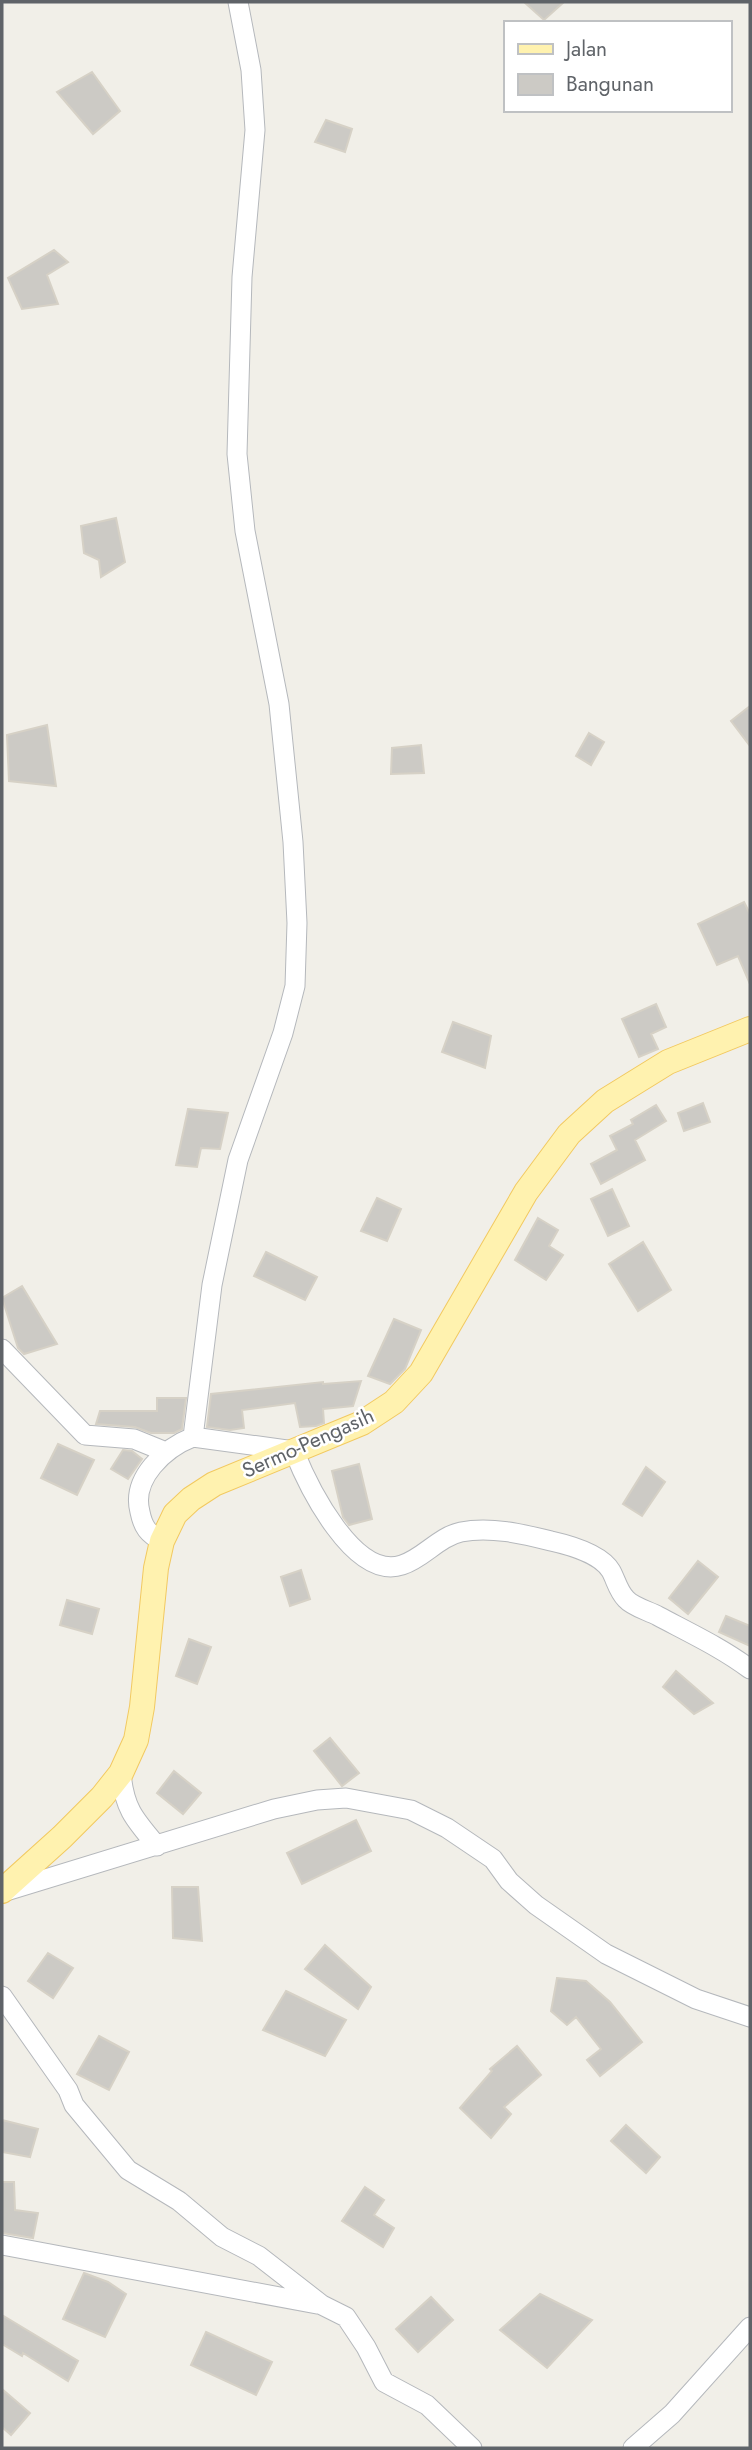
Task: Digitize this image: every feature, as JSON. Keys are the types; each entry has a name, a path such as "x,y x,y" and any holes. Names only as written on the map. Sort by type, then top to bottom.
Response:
{"main road":[{"name":"Sermo-Pengasih","path":"2,1892 102,1797 121,1773 136,1740 142,1707 156,1568 162,1541 175,1514 191,1499 214,1484 362,1423 394,1402 421,1373 526,1192 569,1134 605,1101 668,1062 750,1029"}],"street":[{"path":"193,1437 212,1285 239,1160 283,1034 295,986 297,923 293,842 279,704 244,531 237,454 242,277 255,130 251,70 238,2"},
{"path":"2,1349 85,1435 134,1439 166,1452"},
{"path":"162,1541 150,1535 143,1524 138,1506 139,1488 149,1470 179,1443 193,1437 295,1451 304,1474 347,1543 373,1564 386,1568 401,1566 438,1542 461,1532 497,1530 552,1541 598,1558 610,1568 626,1600 731,1655 750,1669"},
{"path":"121,1773 123,1796 131,1813 157,1846"},
{"path":"2,1892 157,1846 223,1823 317,1800 346,1798 411,1810 446,1828 493,1859 509,1881 536,1905 606,1954 696,1999 750,2017"},
{"path":"2,1996 68,2090 74,2105 128,2169 179,2201 222,2237 259,2256 322,2305 346,2317 366,2347 384,2382 427,2405 472,2448"},
{"path":"2,2245 322,2305"},
{"path":"633,2448 672,2414 750,2326"}],"building":[{"path":"524,2 564,2 544,20"},
{"path":"92,72 120,111 93,134 57,92"},
{"path":"326,120 352,129 345,152 315,142"},
{"path":"54,250 68,262 47,275 58,304 22,309 8,278"},
{"path":"116,518 125,562 101,577 99,560 84,553 81,526"},
{"path":"750,706 750,746 731,721"},
{"path":"47,725 56,786 9,781 7,735"},
{"path":"589,733 604,742 591,765 576,756"},
{"path":"421,745 424,773 391,774 392,748"},
{"path":"744,902 750,914 750,984 738,956 717,965 698,924"},
{"path":"656,1004 666,1027 651,1034 658,1049 639,1057 622,1019"},
{"path":"453,1022 491,1036 485,1068 442,1052"},
{"path":"703,1103 710,1122 684,1131 678,1113"},
{"path":"656,1105 666,1121 635,1140 645,1160 601,1184 591,1164 617,1150 610,1136 633,1124 631,1120"},
{"path":"188,1109 228,1113 220,1149 201,1148 197,1167 176,1165"},
{"path":"612,1189 629,1226 608,1236 591,1199"},
{"path":"377,1198 401,1209 387,1241 361,1231"},
{"path":"538,1218 558,1230 549,1246 563,1255 546,1280 515,1260"},
{"path":"643,1242 671,1290 638,1311 609,1264"},
{"path":"266,1252 317,1277 305,1300 254,1276"},
{"path":"22,1286 57,1344 24,1354 18,1348 2,1298"},
{"path":"394,1319 421,1330 405,1369 390,1384 368,1376"},
{"path":"361,1381 353,1406 323,1409 324,1423 316,1426 300,1427 295,1403 242,1410 244,1428 230,1430 207,1427 211,1394 323,1382"},
{"path":"157,1398 186,1398 182,1429 174,1433 151,1433 135,1427 96,1424 100,1411 157,1411"},
{"path":"58,1444 94,1460 77,1495 41,1478"},
{"path":"123,1450 132,1451 142,1459 128,1479 111,1469"},
{"path":"359,1464 372,1519 349,1525 343,1517 332,1471"},
{"path":"646,1467 665,1482 642,1516 623,1504"},
{"path":"698,1561 718,1577 688,1614 669,1598"},
{"path":"301,1570 310,1599 290,1606 281,1577"},
{"path":"67,1600 99,1609 92,1634 60,1625"},
{"path":"726,1616 750,1626 750,1646 719,1632"},
{"path":"189,1639 211,1647 197,1684 176,1676"},
{"path":"676,1671 713,1703 694,1714 663,1687"},
{"path":"330,1738 359,1773 342,1786 314,1751"},
{"path":"174,1771 201,1793 183,1814 157,1793"},
{"path":"356,1820 371,1851 302,1884 287,1853"},
{"path":"172,1887 198,1887 202,1941 173,1938"},
{"path":"325,1945 371,1987 358,2009 305,1969"},
{"path":"48,1953 73,1968 53,1998 28,1981"},
{"path":"557,1978 586,1981 610,2002 642,2042 600,2076 587,2060 601,2049 576,2017 567,2025 551,2011"},
{"path":"286,1991 346,2020 325,2056 263,2030"},
{"path":"99,2036 129,2052 109,2090 77,2074"},
{"path":"517,2046 541,2075 504,2107 511,2114 491,2138 460,2108 492,2071 490,2069"},
{"path":"2,2120 38,2129 30,2157 2,2152"},
{"path":"626,2125 660,2157 646,2173 611,2141"},
{"path":"2,2182 14,2182 15,2210 38,2213 33,2238 2,2233"},
{"path":"365,2187 384,2200 374,2215 394,2228 383,2247 342,2221"},
{"path":"84,2273 108,2282 126,2294 105,2337 63,2319"},
{"path":"540,2294 592,2320 547,2368 500,2330"},
{"path":"431,2297 453,2320 418,2352 396,2329"},
{"path":"2,2315 78,2361 68,2381 23,2353 22,2356 2,2344"},
{"path":"206,2332 272,2362 256,2395 191,2365"},
{"path":"2,2389 30,2413 11,2435 2,2427"}]}
